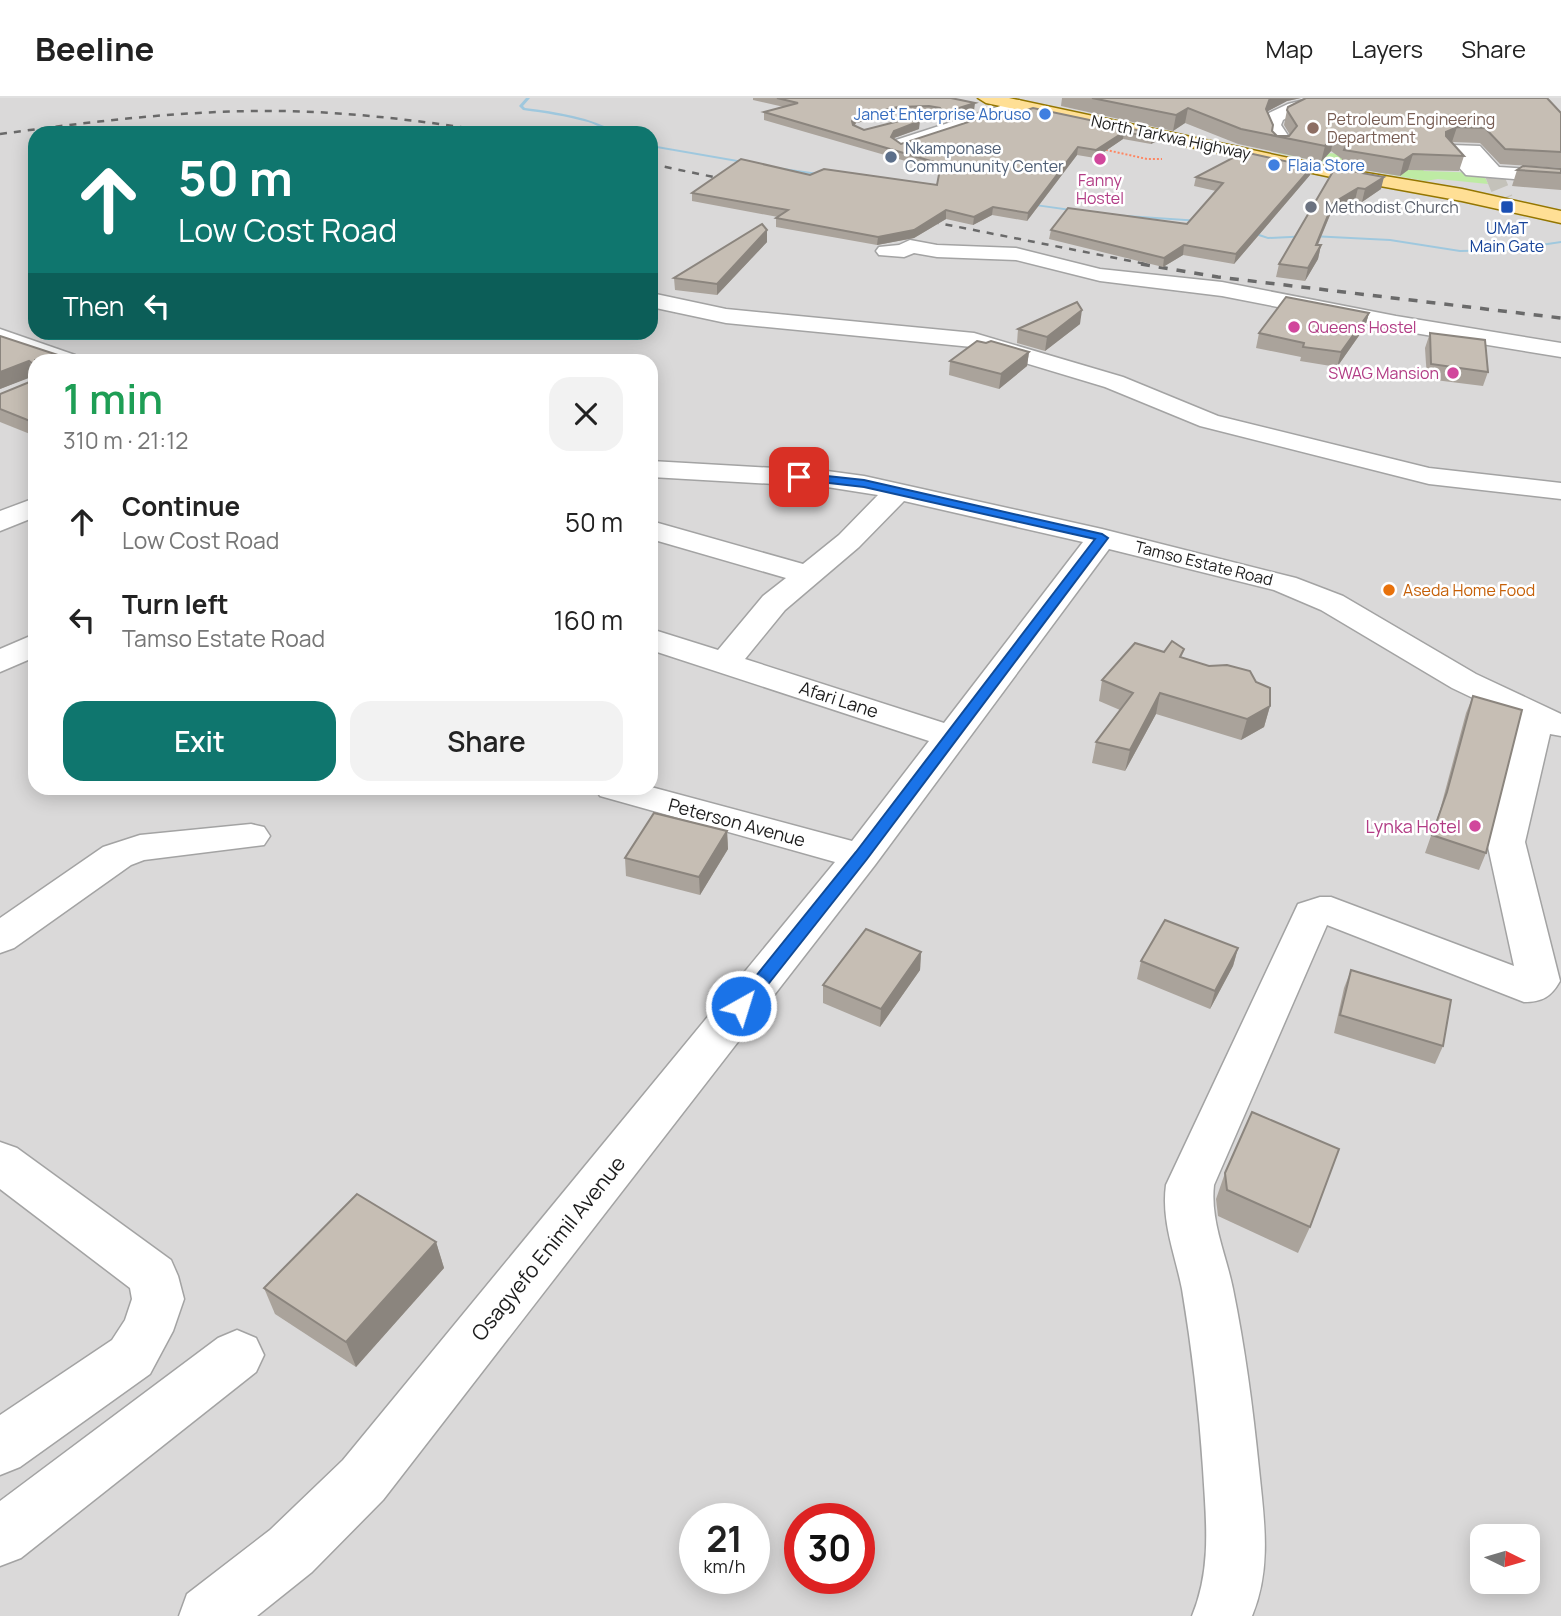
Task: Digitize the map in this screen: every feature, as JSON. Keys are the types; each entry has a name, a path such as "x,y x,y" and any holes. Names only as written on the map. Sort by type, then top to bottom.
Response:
{"main road":[{"name":"North Tarkwa Highway","path":"986,98 1271,151 1561,216"},
{"path":"1561,205 1558,210 1561,216"}],"street":[{"path":"1271,151 1282,140 1273,125 1275,117 1294,107 1333,98"},
{"path":"902,144 1019,104"},
{"path":"920,120 950,126"},
{"path":"1561,160 1477,153 1467,148 1452,150 1470,170 1561,177"},
{"path":"1477,153 1493,172"},
{"path":"1462,195 1561,205"},
{"path":"886,251 904,251 910,246 937,251 1016,254 1100,275 1222,289 1396,323 1561,350"},
{"path":"658,301 726,316 974,340 1115,382 1221,424 1429,476 1561,491"},
{"path":"0,336 50,354"},
{"name":"Tamso Estate Road","path":"658,469 827,479 898,491 1254,575 1310,593 1350,613 1464,681 1549,722"},
{"path":"725,662 774,603 849,541 898,491"},
{"path":"0,522 28,509"},
{"path":"658,532 807,574"},
{"name":"Osagyefo Enimil Avenue","path":"209,1616 291,1552 363,1480 861,856 1102,538"},
{"name":"Afari Lane","path":"658,641 952,737"},
{"path":"0,662 28,648"},
{"path":"1222,1616 1235,1578 1236,1545 1227,1412 1220,1354 1205,1275 1188,1218 1186,1202 1190,1185 1312,914 1331,911 1524,986 1534,986 1539,981 1507,858 1507,842 1549,722"},
{"name":"Peterson Avenue","path":"639,795 861,856"},
{"path":"0,938 117,856 140,848 251,836"},
{"path":"0,1162 153,1276 158,1299 147,1331 131,1357 0,1448"},
{"path":"0,1537 237,1355"}],"path":[{"path":"1099,149 1147,159 1166,159"}],"shaded area":[{"path":"0,98 1561,98 1561,1616 0,1616"}],"green space":[{"path":"1281,150 1343,154 1407,152 1424,171 1483,173 1488,184 1438,179 1425,181 1277,153"}],"building":[{"path":"777,98 951,98 975,103 943,113 940,108 929,106 898,107 857,116 852,121 853,125 864,130 903,120 920,121 894,131 891,137 901,144 1005,110 1018,113 1033,108 1156,134 1152,137 1124,132 1096,150 1078,147 1028,213 993,207 974,217 946,210 914,230 878,237 776,218 788,210 692,193 741,159 810,175 824,169 937,185 941,164 764,112 798,103"},
{"path":"1092,98 1270,98 1266,109 1273,125 1272,131 1277,136 1289,136 1297,126 1287,110 1288,107 1306,98 1547,98 1561,113 1561,152 1505,149 1485,128 1457,127 1446,132 1446,136 1464,156 1413,154 1404,160 1344,150 1347,144 1334,135 1325,146 1241,129 1188,108 1176,115"},
{"path":"1244,152 1312,167 1236,254 1184,245 1164,258 1051,230 1068,208 1187,224 1223,183 1196,177"},
{"path":"1523,166 1561,169 1561,173 1517,170"},
{"path":"1335,168 1384,177 1333,203 1316,245 1321,245 1308,268 1279,264"},
{"path":"762,224 767,230 717,284 674,278"},
{"path":"1286,297 1369,313 1341,352 1303,347 1304,343 1259,333"},
{"path":"1077,302 1082,310 1047,337 1018,329"},
{"path":"1430,333 1485,340 1488,372 1431,364"},
{"path":"0,336 55,354 28,354 28,361 0,372"},
{"path":"977,341 991,341 1029,352 1001,374 950,361"},
{"path":"28,383 28,420 0,409 0,394"},
{"path":"1172,641 1184,649 1180,657 1209,666 1227,665 1250,671 1256,682 1270,688 1270,706 1247,719 1160,693 1130,750 1096,742 1133,693 1102,680 1135,643 1164,652"},
{"path":"1473,696 1522,710 1486,853 1432,835 1447,792"},
{"path":"654,813 727,831 699,877 625,858"},
{"path":"1165,920 1238,948 1215,991 1141,961"},
{"path":"866,929 921,952 881,1009 823,985"},
{"path":"1351,970 1451,1000 1443,1046 1340,1015"},
{"path":"1252,1112 1339,1149 1310,1227 1227,1190 1225,1173"},
{"path":"357,1194 436,1242 346,1342 264,1288"}],"waterway":[{"path":"528,98 521,106 524,109 562,114 602,126"},
{"path":"658,147 749,163"},
{"path":"770,167 825,175"},
{"path":"1029,204 1078,211"},
{"path":"1113,215 1200,221"},
{"path":"1248,231 1268,238 1311,236 1390,240 1460,251 1507,250 1561,242"}],"tunnel":[{"path":"1493,172 1504,199"}],"railway":[{"path":"62,126 235,111 337,113 451,126"},
{"path":"0,134 28,130"},
{"path":"658,165 733,181"},
{"path":"918,219 1151,265"},
{"path":"1141,264 1218,277 1561,318"}],"place":[{"name":"Janet Enterprise Abruso","path":"1045,114"},
{"name":"Petroleum Engineering Department","path":"1313,128"},
{"name":"Nkamponase Commununity Center","path":"891,157"},
{"name":"Fanny Hostel","path":"1100,159"},
{"name":"Flaia Store","path":"1274,165"},
{"name":"Methodist Church","path":"1311,207"},
{"name":"UMaT Main Gate","path":"1507,207"},
{"name":"Queens Hostel","path":"1294,327"},
{"name":"SWAG Mansion","path":"1453,373"},
{"name":"Aseda Home Food","path":"1389,590"},
{"name":"Lynka Hotel","path":"1475,826"}],"route":[{"path":"741,1006 861,856 1102,538 864,484 799,477"}]}
